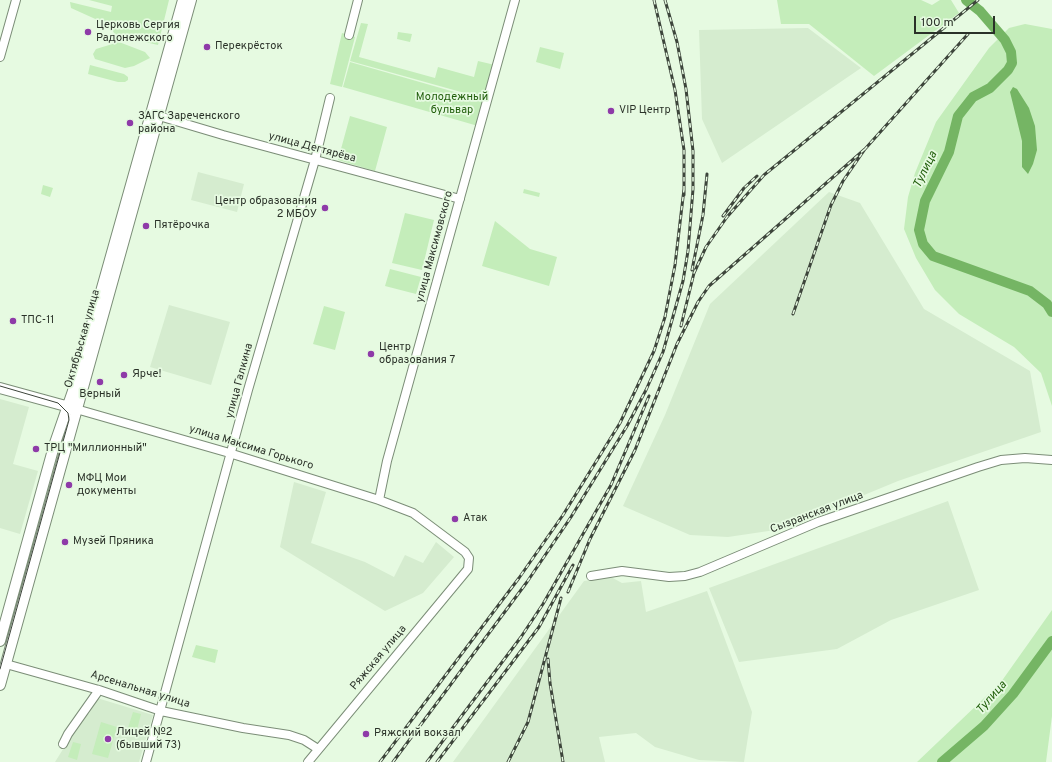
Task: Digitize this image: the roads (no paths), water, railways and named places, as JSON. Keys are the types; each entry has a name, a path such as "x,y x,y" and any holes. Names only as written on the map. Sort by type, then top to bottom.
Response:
{"main road":[{"name":"Октябрьская улица","path":"0,685 3,663 183,0"},
{"name":"Октябрьская улица","path":"0,641 54,446 72,408 159,116 191,0"},
{"name":"улица Максима Горького","path":"0,388 72,408"}],"street":[{"path":"0,57 16,0"},
{"path":"349,35 358,0"},
{"name":"улица Максимовского","path":"379,500 389,455 515,0"},
{"name":"улица Галкина","path":"146,762 277,288 315,160 330,98"},
{"name":"улица Дегтярёва","path":"159,116 460,199"},
{"name":"улица Максима Горького","path":"72,408 232,454 379,500 413,514 465,552 469,558 468,569"},
{"name":"Сызранская улица","path":"591,576 622,571 669,577 685,576 700,572 818,522 978,467 1001,460 1025,458 1052,460"},
{"name":"Ряжская улица","path":"308,762 468,569"},
{"name":"Арсенальная улица","path":"3,663 98,690 161,711 236,727 288,735 304,740 318,749"},
{"path":"63,744 68,734 98,690"}],"waterway":[{"name":"Тулица","path":"966,0 980,11 1005,40 1011,52 1012,63 1008,70 990,88 973,97 958,116 949,152 925,201 919,230 923,244 933,256 1030,291 1047,304 1052,312"},
{"name":"Тулица","path":"942,762 984,726 1013,694 1052,641"}],"tram line":[{"path":"0,386 58,403 68,413 69,420 0,669"}],"railway":[{"path":"654,0 675,90 684,150 684,195"},
{"path":"393,762 527,582 571,517 627,426 646,390 663,352 683,281 688,251 693,189 693,151 686,89 677,42 665,0"},
{"path":"681,326 694,273 706,247 727,217 764,175 978,0"},
{"path":"793,314 831,205 843,181 865,149 968,34"},
{"path":"568,592 590,539 635,450 677,344 698,302 709,286 865,149"},
{"path":"692,270 703,215 707,174"},
{"path":"723,216 744,188 757,176"},
{"path":"380,762 519,578 563,515 620,423 654,351 665,317 675,265 684,189"},
{"path":"427,762 521,637 543,604 611,485 649,396"},
{"path":"437,762 539,627 573,565"},
{"path":"508,762 528,722 561,598"},
{"path":"548,659 550,683 563,762"}],"place":[{"name":"Церковь Сергия Радонежского","path":"88,32"},
{"name":"Перекрёсток","path":"207,47"},
{"name":"VIP Центр","path":"611,111"},
{"name":"ЗАГС Зареченского района","path":"130,123"},
{"name":"Центр образования 2 МБОУ","path":"325,208"},
{"name":"Пятёрочка","path":"146,226"},
{"name":"ТПС-11","path":"13,321"},
{"name":"Центр образования 7","path":"371,354"},
{"name":"Ярче!","path":"124,375"},
{"name":"Верный","path":"100,382"},
{"name":"ТРЦ \"Миллионный\"","path":"36,449"},
{"name":"МФЦ Мои документы","path":"69,485"},
{"name":"Атак","path":"455,519"},
{"name":"Музей Пряника","path":"65,542"},
{"name":"Ряжский вокзал","path":"366,734"},
{"name":"Лицей №2 (бывший 73)","path":"108,739"}],"park label":[{"name":"Молодежный бульвар","path":"452,104"}]}
